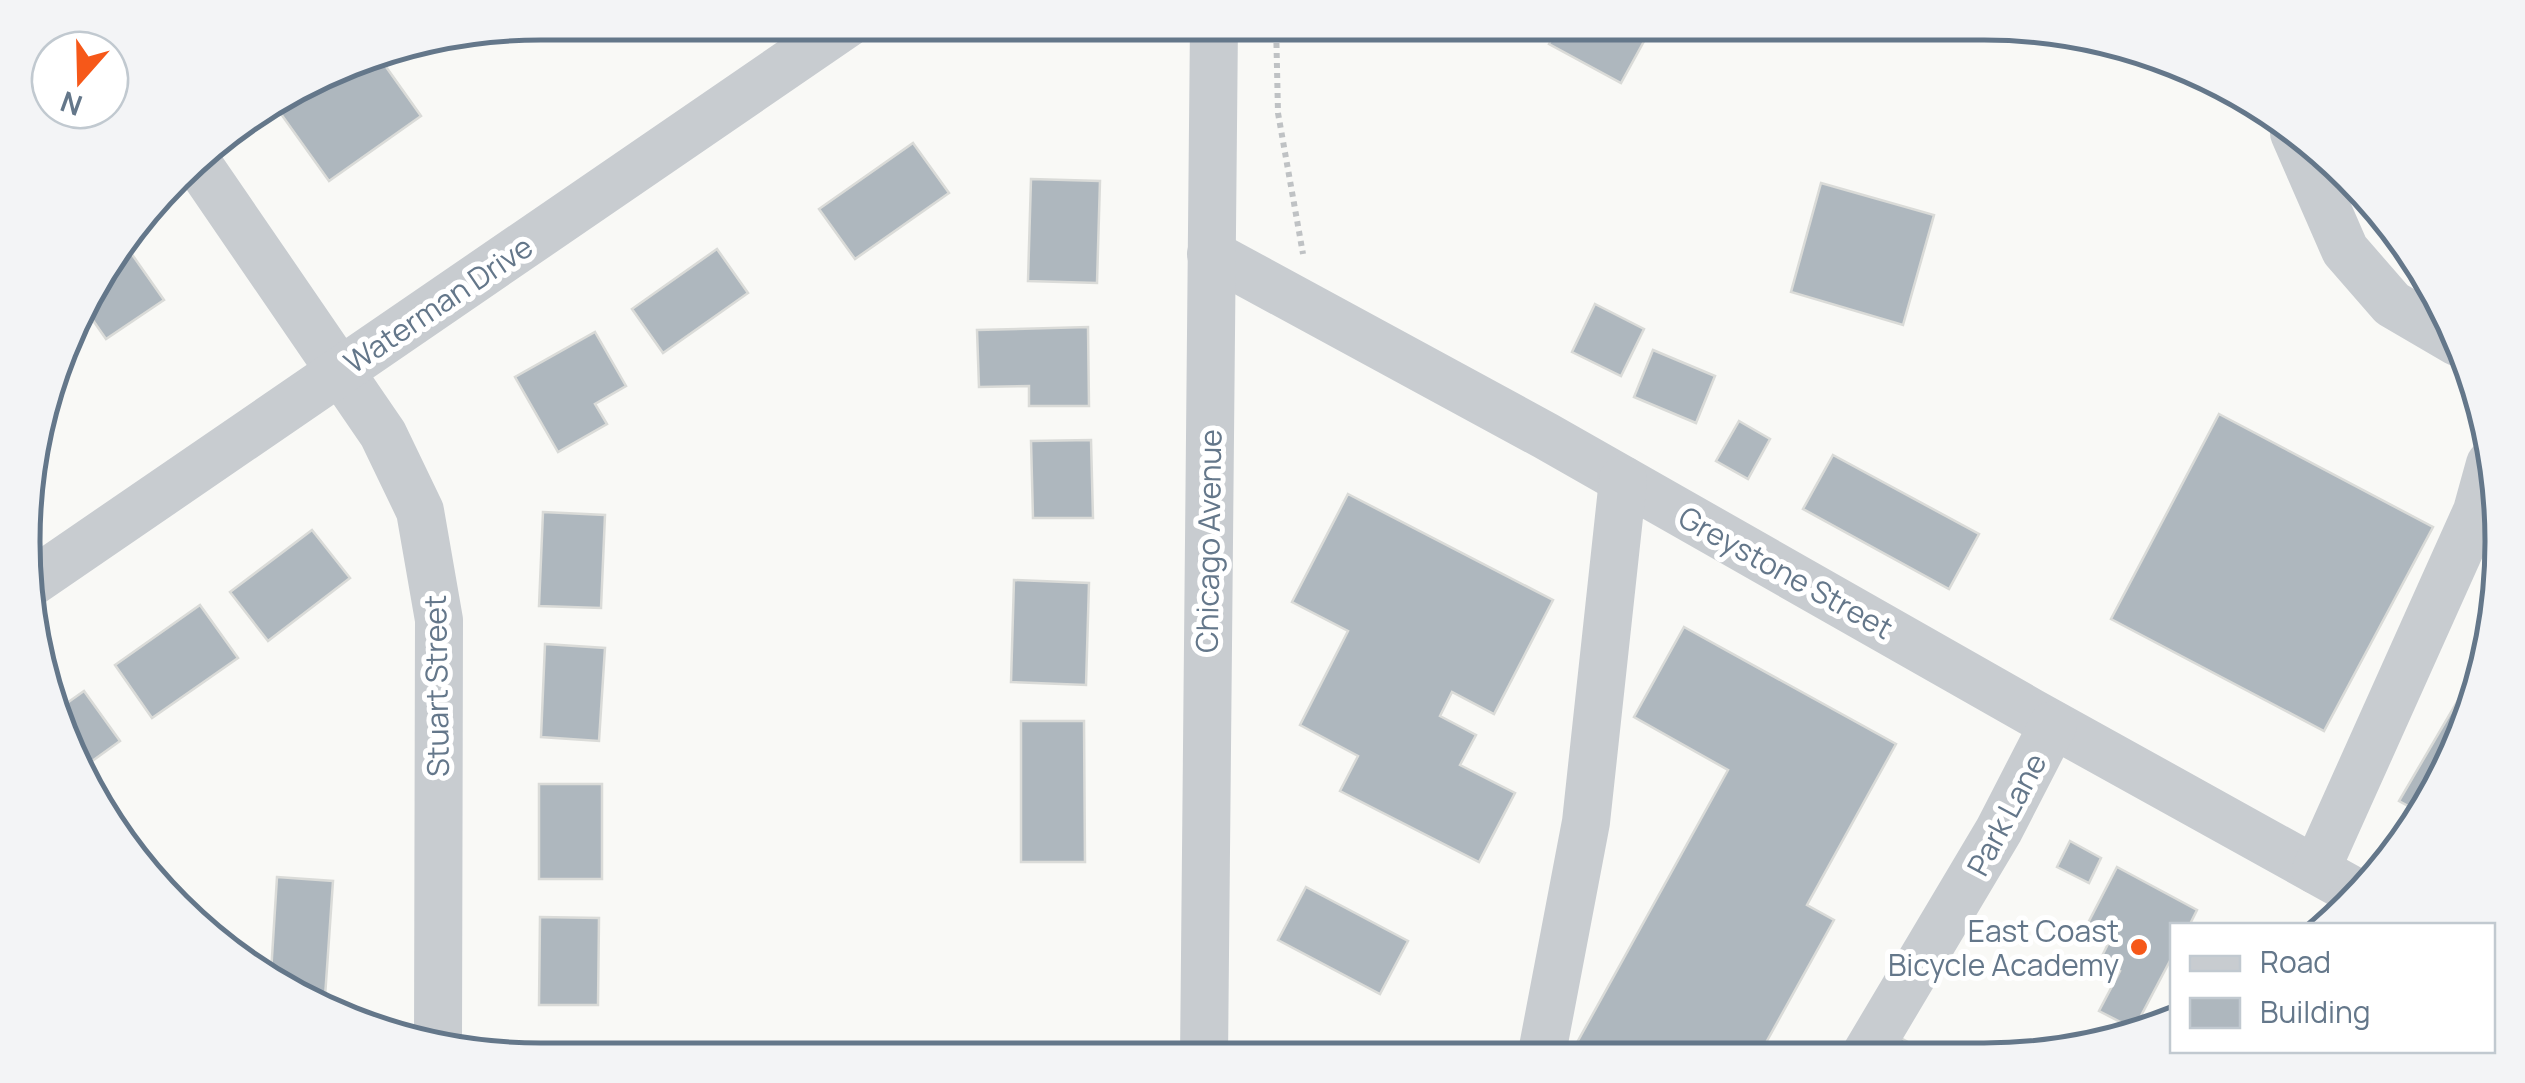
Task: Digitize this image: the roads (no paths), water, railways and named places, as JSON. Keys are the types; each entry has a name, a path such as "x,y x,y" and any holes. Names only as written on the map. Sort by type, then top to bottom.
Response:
{"street":[{"name":"Waterman Drive","path":"41,576 822,40"},
{"name":"Chicago Avenue","path":"1204,1043 1214,40"},
{"path":"2304,156 2345,250 2392,304 2438,331"},
{"name":"Stuart Street","path":"203,171 383,434 420,511 436,594 439,640 438,1032"},
{"name":"Greystone Street","path":"1211,254 1623,480 2347,887"},
{"path":"1544,1043 1586,822 1623,480"},
{"path":"2316,870 2482,491"},
{"name":"Park Lane","path":"1872,1043 1999,830 2054,725"}],"place":[{"name":"East Coast Bicycle Academy","path":"2139,947"}]}
